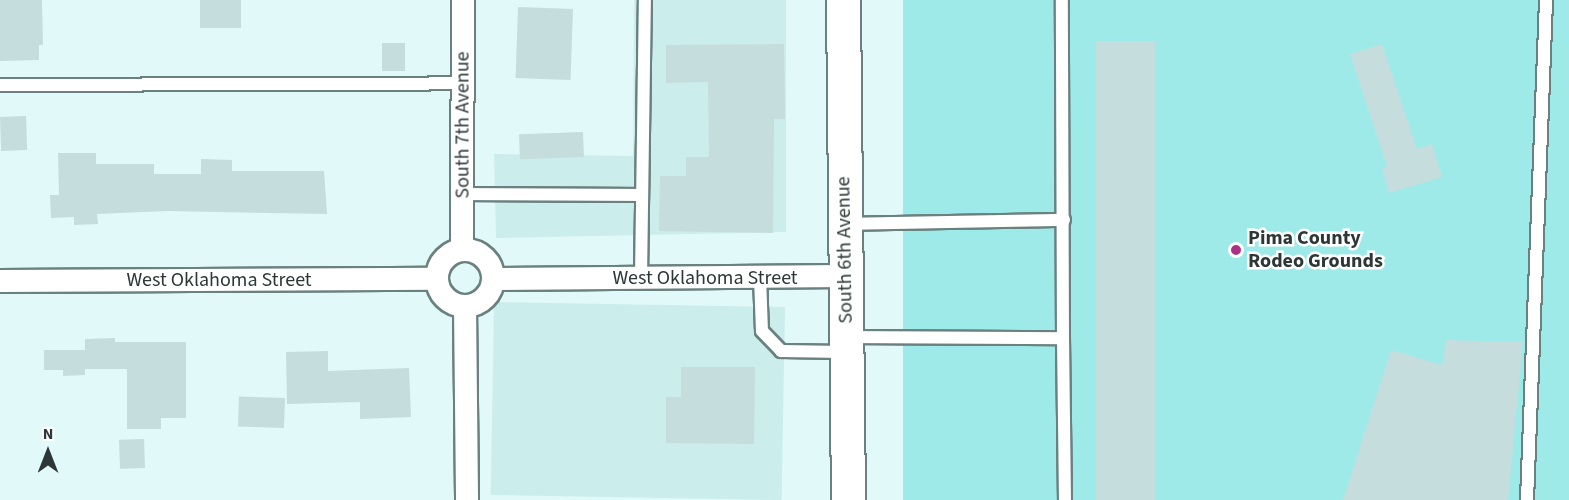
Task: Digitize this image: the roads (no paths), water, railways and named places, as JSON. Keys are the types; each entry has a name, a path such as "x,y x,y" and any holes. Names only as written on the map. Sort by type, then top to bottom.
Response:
{"main road":[{"name":"South 6th Avenue","path":"843,0 848,500"}],"street":[{"name":"South 7th Avenue","path":"462,250 463,0"},
{"path":"462,250 485,258 494,279 485,298 465,306 449,301 437,279 442,263 462,250"},
{"name":"West Oklahoma Street","path":"494,279 845,276"},
{"name":"West Oklahoma Street","path":"0,281 437,279"},
{"path":"465,306 467,500"}],"lane":[{"path":"641,278 640,195 645,0"},
{"path":"1062,0 1065,500"},
{"path":"1527,500 1546,0"},
{"path":"0,85 463,83"},
{"path":"463,194 640,195"},
{"path":"845,224 1064,220"},
{"path":"760,277 762,331 781,351 846,344 1063,338"}],"place":[{"name":"Pima County Rodeo Grounds","path":"1236,250"}]}
